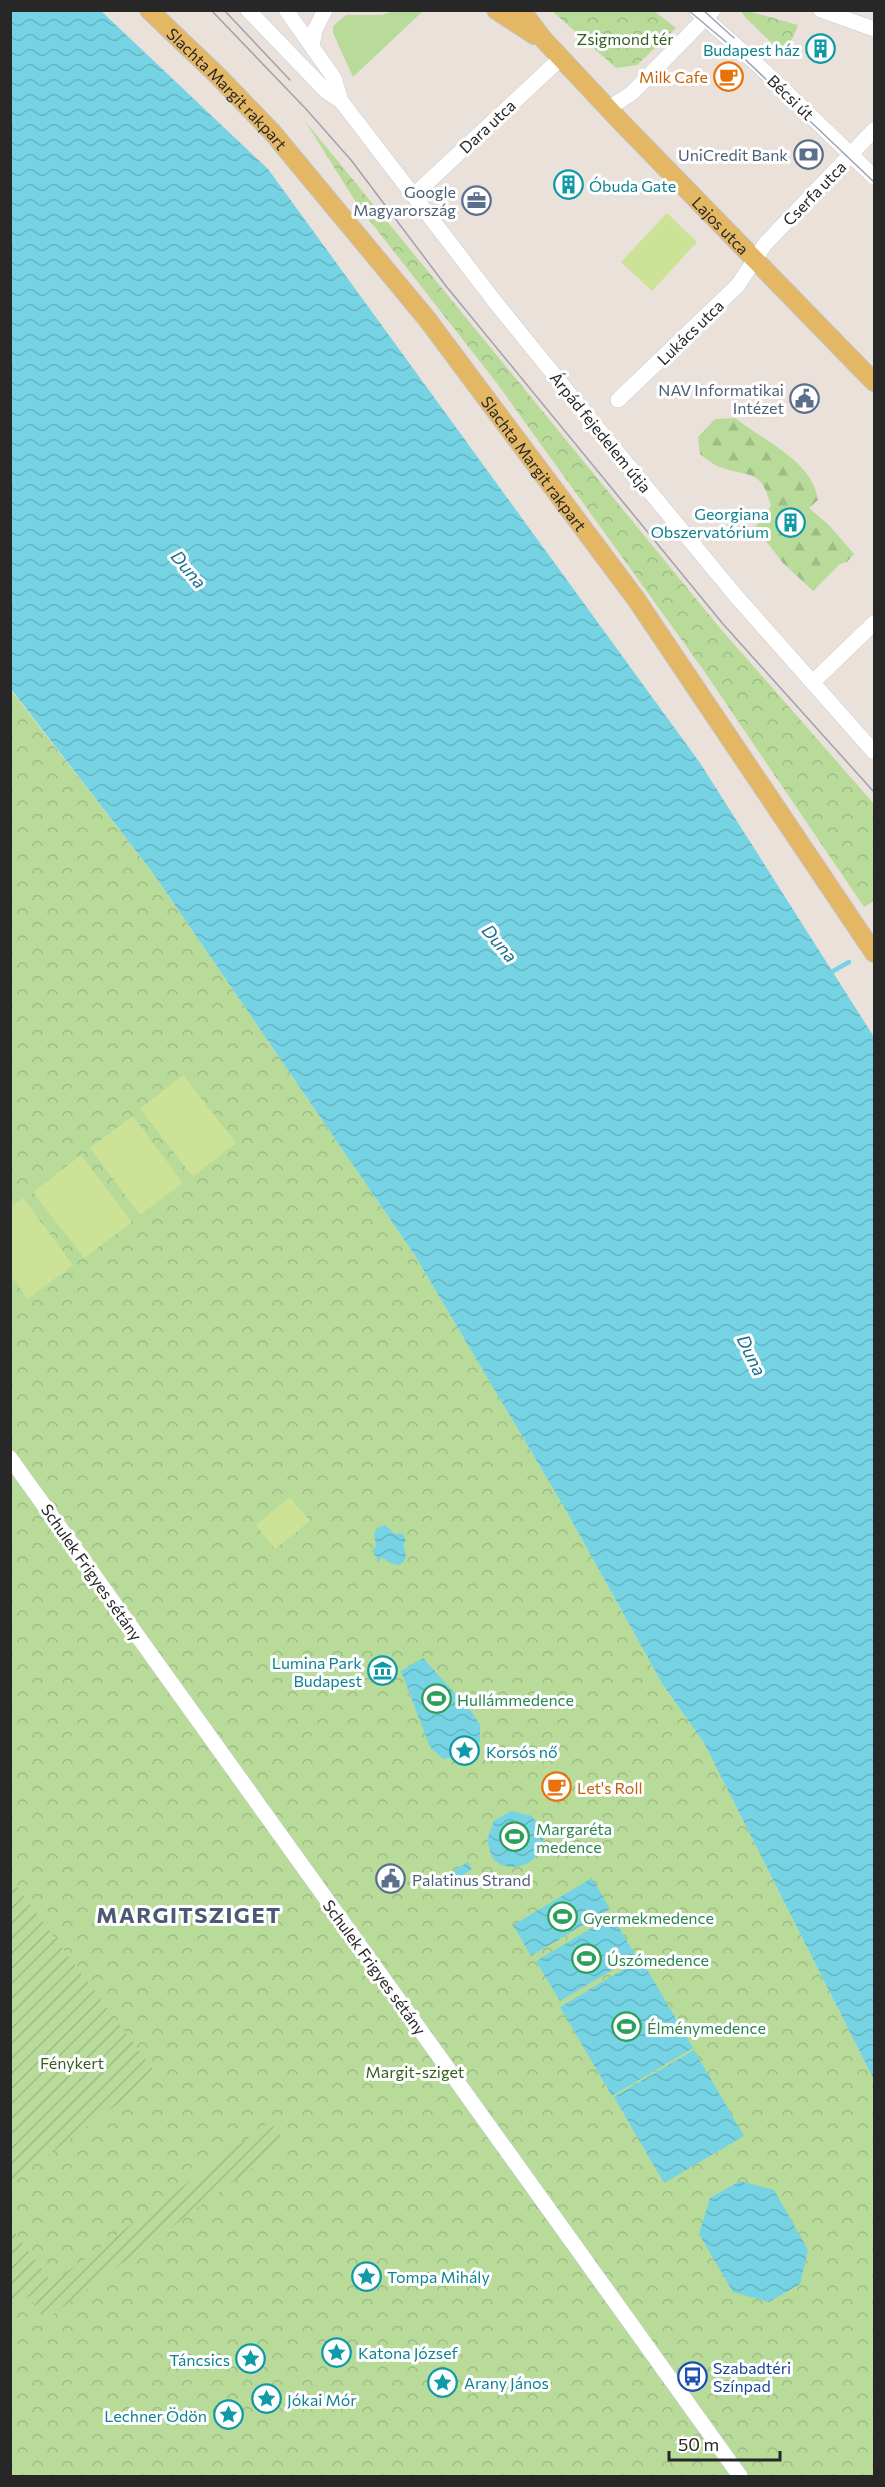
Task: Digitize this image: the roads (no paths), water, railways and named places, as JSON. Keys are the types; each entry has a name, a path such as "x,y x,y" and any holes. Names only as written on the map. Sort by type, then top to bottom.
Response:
{"main road":[{"name":"Slachta Margit rakpart","path":"149,10 272,132 427,319 636,600 874,953"},
{"path":"496,10 544,40"},
{"path":"521,10 544,40"},
{"name":"Lajos utca","path":"544,40 874,382"}],"street":[{"name":"Árpád fejedelem útja","path":"248,10 326,91 341,101 496,303 594,424 736,596 874,752"},
{"name":"Árpád fejedelem útja","path":"286,10 334,78 341,101"},
{"path":"312,46 315,30 325,10"},
{"path":"821,10 874,29"},
{"path":"609,108 632,93 705,13"},
{"name":"Bécsi út","path":"705,13 874,177"},
{"name":"Dara utca","path":"414,195 561,58"},
{"name":"Cserfa utca","path":"755,259 765,244 874,130"},
{"name":"Lukács utca","path":"618,400 738,285 755,259"},
{"path":"813,682 874,623"},
{"name":"Schulek Frigyes sétány","path":"10,1458 740,2476"}],"water":[{"name":"Duna","path":"11,10 101,11 268,169 700,763 874,1037 874,2080 704,1743 663,1685 564,1507 414,1254 153,873 11,689"},
{"path":"385,1525 395,1534 403,1534 406,1541 403,1544 406,1558 399,1565 383,1558 378,1560 372,1550 376,1547 374,1533 377,1528"},
{"name":"Hullámmedence","path":"423,1658 471,1711 480,1725 480,1742 459,1756 443,1759 430,1747 401,1671"},
{"name":"Margaréta medence","path":"511,1811 532,1816 541,1830 544,1841 536,1857 528,1863 510,1867 493,1858 487,1840 494,1821"},
{"path":"468,1862 472,1869 453,1881 449,1874"},
{"name":"Gyermekmedence","path":"592,1878 610,1909 531,1956 513,1925"},
{"name":"Úszómedence","path":"612,1916 636,1956 560,2001 536,1961"},
{"name":"Élménymedence","path":"641,1959 693,2048 612,2096 560,2007"},
{"path":"694,2050 744,2136 664,2183 614,2097"},
{"path":"740,2181 774,2190 808,2250 800,2284 769,2302 733,2292 699,2234 710,2198"}],"waterway":[{"path":"828,974 849,962"}],"tram line":[{"path":"211,10 306,109 351,160 446,286 723,624 874,792"},
{"path":"224,10 290,80"},
{"path":"688,10 731,46 874,182"},
{"path":"703,10 734,38"}],"place":[{"name":"Budapest ház","path":"821,49"},
{"name":"Milk Cafe","path":"729,76"},
{"name":"UniCredit Bank","path":"809,154"},
{"name":"Óbuda Gate","path":"568,185"},
{"name":"Google Magyarország","path":"477,200"},
{"name":"NAV Informatikai Intézet","path":"805,398"},
{"name":"Georgiana Obszervatórium","path":"790,522"},
{"name":"Lumina Park Budapest","path":"383,1671"},
{"name":"Hullámmedence","path":"436,1699"},
{"name":"Korsós nő","path":"465,1751"},
{"name":"Let's Roll","path":"556,1787"},
{"name":"Margaréta medence","path":"515,1837"},
{"name":"Palatinus Strand","path":"391,1879"},
{"name":"Gyermekmedence","path":"562,1917"},
{"name":"Úszómedence","path":"586,1959"},
{"name":"Élménymedence","path":"626,2027"},
{"name":"Tompa Mihály","path":"366,2276"},
{"name":"Katona József","path":"337,2352"},
{"name":"Táncsics","path":"251,2359"},
{"name":"Szabadtéri Színpad","path":"692,2376"},
{"name":"Arany János","path":"443,2382"},
{"name":"Jókai Mór","path":"266,2399"},
{"name":"Lechner Ödön","path":"228,2415"}],"district":[{"name":"MARGITSZIGET","path":"189,1914"}],"park label":[{"name":"Zsigmond tér","path":"625,38"},
{"name":"Fénykert","path":"72,2062"},
{"name":"Margit-sziget","path":"415,2071"}]}
